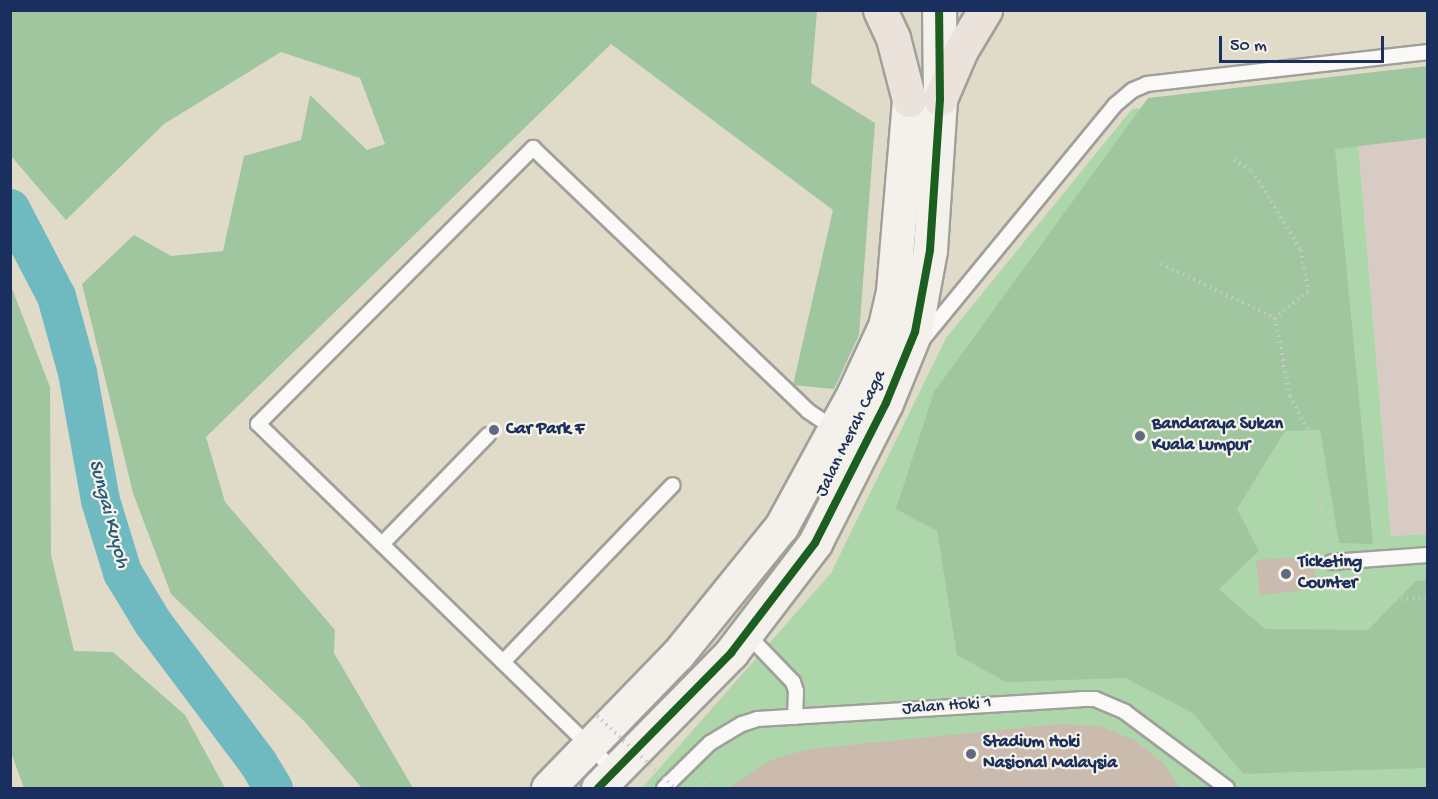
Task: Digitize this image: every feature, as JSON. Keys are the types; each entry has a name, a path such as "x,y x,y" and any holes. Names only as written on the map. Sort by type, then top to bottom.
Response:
{"highway":[{"path":"880,10 924,100 961,50 985,10"}],"street":[{"name":"Jalan Merah Caga","path":"548,789 593,731 678,654 781,527 854,393 885,326 893,291 939,10"},
{"name":"Jalan Merah Caga","path":"607,780 731,653 815,543 903,364 915,332 930,250 924,100"}],"lane":[{"path":"903,364 1123,96 1147,84 1428,52"},
{"path":"607,780 593,731 503,662 258,424 533,148 808,411 863,448"},
{"path":"382,544 488,435"},
{"path":"503,662 673,486"},
{"path":"1332,561 1428,555"},
{"path":"746,633 793,682 796,691 795,717"},
{"name":"Jalan Hoki 1","path":"664,789 711,743 742,724 757,719 1095,699 1125,712 1217,786"}],"path":[{"path":"1234,160 1252,171 1301,250 1308,291 1275,318"},
{"path":"1161,264 1275,318"},
{"path":"1275,318 1290,396 1309,432 1313,469 1339,593 1347,600 1359,603 1428,597"},
{"path":"593,731 675,789"}],"shaded area":[{"path":"1427,86 1427,534 1391,536 1354,92"}],"green space":[{"path":"11,10 817,11 811,83 875,123 859,335 834,389 793,385 833,210 611,44 206,437 225,502 335,630 334,653 413,788 362,788 305,722 171,594 133,493 82,284 134,235 171,256 223,251 244,156 301,140 310,95 367,150 385,144 360,78 281,52 164,124 66,220 11,156"},
{"name":"Bandaraya Sukan Kuala Lumpur","path":"1427,66 1427,138 1335,149 1373,544 1339,543 1320,430 1285,431 1237,509 1259,551 1219,589 1265,629 1368,630 1416,581 1427,580 1427,768 1243,774 1193,713 1125,678 1006,682 957,655 937,531 896,509 934,392 1148,98"},
{"name":"Bandaraya Sukan Kuala Lumpur","path":"1354,92 1391,536 1427,534 1427,788 642,788 831,573 946,338 1132,109"},
{"path":"11,286 50,387 51,555 74,651 113,652 185,715 225,788 24,788 10,750"}],"building":[{"name":"Ticketing Counter","path":"1314,556 1316,589 1260,595 1256,560"},
{"name":"Stadium Hoki Nasional Malaysia","path":"1060,724 1099,726 1135,740 1164,764 1180,789 727,789 773,759 809,749"}],"waterway":[{"name":"Sungai Kuyoh","path":"10,208 56,296 77,372 100,500 122,572 153,623 258,763 273,788"}],"cycle path":[{"path":"598,788 731,653 815,543 886,403 915,332 930,250 940,99 939,10"}],"place":[{"name":"Car Park F","path":"494,430"},
{"name":"Bandaraya Sukan Kuala Lumpur","path":"1140,436"},
{"name":"Ticketing Counter","path":"1286,574"},
{"name":"Stadium Hoki Nasional Malaysia","path":"971,754"}]}
